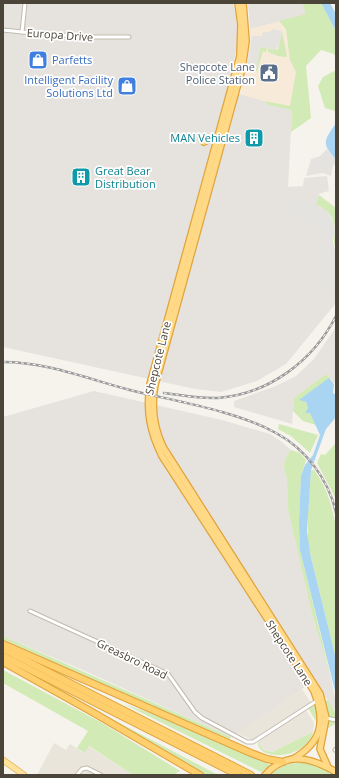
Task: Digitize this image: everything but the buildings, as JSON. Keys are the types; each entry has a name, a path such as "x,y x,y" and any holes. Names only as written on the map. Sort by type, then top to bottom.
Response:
{"highway":[{"name":"Shepcote Lane","path":"219,147 219,135 240,56 242,24 238,3"},
{"name":"Shepcote Lane","path":"243,3 247,30 245,52 150,384 147,400 150,430 162,456 320,699 323,718 320,749 328,767"},
{"path":"204,142 219,135"},
{"path":"3,644 251,753 269,760 283,762"},
{"path":"3,649 250,774"},
{"path":"3,656 238,775"},
{"path":"3,662 94,712 200,775"},
{"name":"Shepcote Lane","path":"293,759 304,752 316,739 323,718"},
{"path":"264,775 283,762 293,759 316,761 336,772"}],"main road":[{"path":"3,760 24,775"}],"street":[{"name":"Europa Drive","path":"25,3 22,32 89,37 129,37"},
{"path":"3,30 22,32"},
{"name":"Greasbro Road","path":"30,611 168,674 195,712 202,718 247,742 253,742 320,699"},
{"path":"323,718 336,720"},
{"path":"77,775 82,769 87,768 101,775"}],"shaded area":[{"path":"3,3 233,3 237,18 237,48 227,91 264,101 268,105 292,110 288,187 303,186 304,178 327,176 329,191 318,194 316,204 326,210 334,223 335,231 333,241 336,256 336,303 286,364 257,381 221,392 195,389 3,347"},
{"path":"248,3 302,3 307,14 250,29"},
{"path":"307,14 292,110 268,105 264,101 240,95 247,65 250,29"},
{"path":"273,29 282,31 279,47 277,46 276,50 260,47 257,68 247,67 252,36 262,36 263,32 269,32"},
{"path":"327,149 336,159 336,164 333,165 331,176 323,173 306,176 311,159 320,156"},
{"path":"279,193 318,206 326,211 330,216 334,225 331,241 336,260 336,297 318,280 311,267 312,245 308,240 311,226 286,219 287,215 276,211"},
{"path":"336,327 336,381 334,383 326,374 294,398 292,424 234,407 234,401 276,386 296,376 314,359"},
{"path":"94,391 222,420 270,434 291,450 285,459 284,467 287,479 288,509 311,610 331,678 336,703 334,711 328,700 311,683 231,737 85,671 3,636 3,417"},
{"path":"302,689 311,703 304,707 314,723 313,732 272,752 263,750 258,742 236,733"},
{"path":"54,743 66,750 70,744 84,753 88,746 133,775 37,775"}],"green space":[{"path":"302,3 321,3 336,31 336,58 334,54 321,50 306,66 311,118 291,132 292,110 268,105 264,101 290,106 296,72 290,60 286,29 279,21 306,14"},
{"path":"282,31 287,57 278,56 268,52 268,49 278,50"},
{"path":"260,47 267,48 266,52 263,51 257,71 246,72 247,67 257,68"},
{"path":"336,70 335,111 325,108 318,86 323,77"},
{"path":"319,195 336,208 336,248 334,242 334,223 330,215 316,204"},
{"path":"326,374 330,378 300,400 306,402 308,408 306,413 310,413 316,425 303,421 293,411 294,398"},
{"path":"279,424 318,435 310,453 291,436 278,429"},
{"path":"336,443 336,499 317,463 321,454 325,455"},
{"path":"291,450 300,453 306,460 301,476 299,523 300,550 331,678 311,610 288,509 287,479 284,467 285,459"},
{"path":"311,470 314,470 319,476 326,490 336,527 336,659 308,544 308,513"},
{"path":"3,636 231,737 230,739 112,690 3,639"},
{"path":"3,670 102,723 180,771 173,775 133,775 89,746 85,753 77,748 88,731 3,683"},
{"path":"328,700 336,714 336,723 327,729 317,723 308,708"},
{"path":"124,704 150,713 271,765 261,772"},
{"path":"108,717 218,775 204,775"},
{"path":"313,732 308,742 300,749 291,753 272,755 259,748 258,742 263,750 272,752"},
{"path":"304,762 316,765 315,767 324,769 331,775 269,775 284,765"}],"water":[{"path":"321,3 330,3 336,14 336,31"},
{"path":"336,123 336,159 328,149 326,142"},
{"path":"329,378 334,384 333,393 336,395 336,417 326,429 311,470 307,531 310,553 336,659 336,695 300,550 299,523 301,476 305,465 313,455 320,435 310,413 305,413 308,408 306,402 299,400"}],"railway":[{"path":"164,393 218,398 255,390 272,382 302,361 315,347 336,316"},
{"path":"3,362 51,368 130,390 224,413 260,425 287,440 315,467 328,489 336,513"}],"place":[{"name":"Parfetts","path":"38,60"},
{"name":"Shepcote Lane Police Station","path":"269,73"},
{"name":"Intelligent Facility Solutions Ltd","path":"127,86"},
{"name":"MAN Vehicles","path":"254,138"},
{"name":"Great Bear Distribution","path":"81,177"}]}
